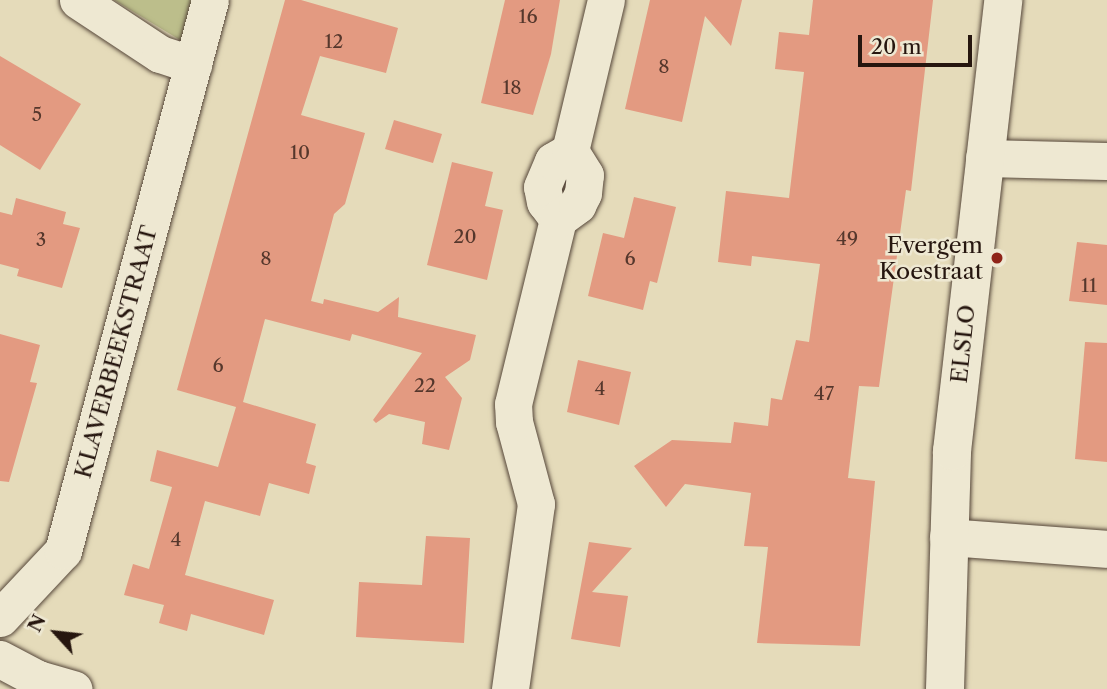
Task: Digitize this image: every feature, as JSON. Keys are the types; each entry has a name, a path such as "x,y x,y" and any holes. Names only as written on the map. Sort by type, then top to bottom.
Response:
{"street":[{"path":"78,0 160,54 193,65"},
{"name":"KLAVERBEEKSTRAAT","path":"0,618 63,551 210,0"},
{"path":"510,689 536,503 514,422 513,404 558,219 545,202 542,187 553,161 570,151 606,0"},
{"name":"ELSLO","path":"945,689 952,451 1003,0"},
{"path":"984,158 1107,161"},
{"path":"948,537 1107,549"},
{"path":"0,659 37,684 74,689"}],"green space":[{"path":"114,0 195,0 185,43"}],"building":[{"path":"285,0 301,0 398,28 386,73 320,56 301,115 365,133 345,204 334,214 311,301 323,304 324,299 378,312 399,297 398,317 476,335 470,360 445,377 462,398 449,450 422,444 425,422 389,414 376,423 373,420 422,353 352,334 350,341 265,319 243,402 316,424 306,463 316,466 309,494 269,483 260,516 205,501 185,575 274,600 264,635 191,614 187,631 159,623 164,605 124,595 133,564 149,569 172,487 150,481 157,450 218,467 236,407 177,390"},
{"path":"505,0 560,0 551,54 533,115 481,103"},
{"path":"650,0 742,0 731,46 705,16 682,122 625,109"},
{"path":"813,0 933,0 911,191 906,190 879,387 859,386 848,478 875,481 860,646 757,643 768,547 744,546 751,493 685,484 666,507 634,466 672,440 731,443 734,422 768,426 771,398 782,400 796,340 809,342 820,264 752,256 751,266 718,262 726,191 789,198 804,72 775,69 779,32 809,35"},
{"path":"0,56 81,104 40,170 0,145"},
{"path":"394,120 442,134 433,163 385,149"},
{"path":"452,162 493,172 485,206 503,210 487,280 427,265"},
{"path":"634,197 676,207 657,283 650,281 643,310 588,296 603,233 624,238"},
{"path":"16,198 66,212 63,224 80,228 62,288 17,276 19,269 0,264 0,212 12,215"},
{"path":"1077,242 1107,245 1107,305 1069,301"},
{"path":"0,334 40,345 30,382 37,383 9,482 0,481"},
{"path":"1085,342 1107,343 1107,462 1075,459"},
{"path":"578,360 631,372 619,425 567,412"},
{"path":"426,536 470,538 464,643 356,637 359,582 422,585"},
{"path":"589,542 632,548 592,592 628,596 620,647 571,639"}],"place":[{"name":"Evergem Koestraat","path":"997,258"}]}
